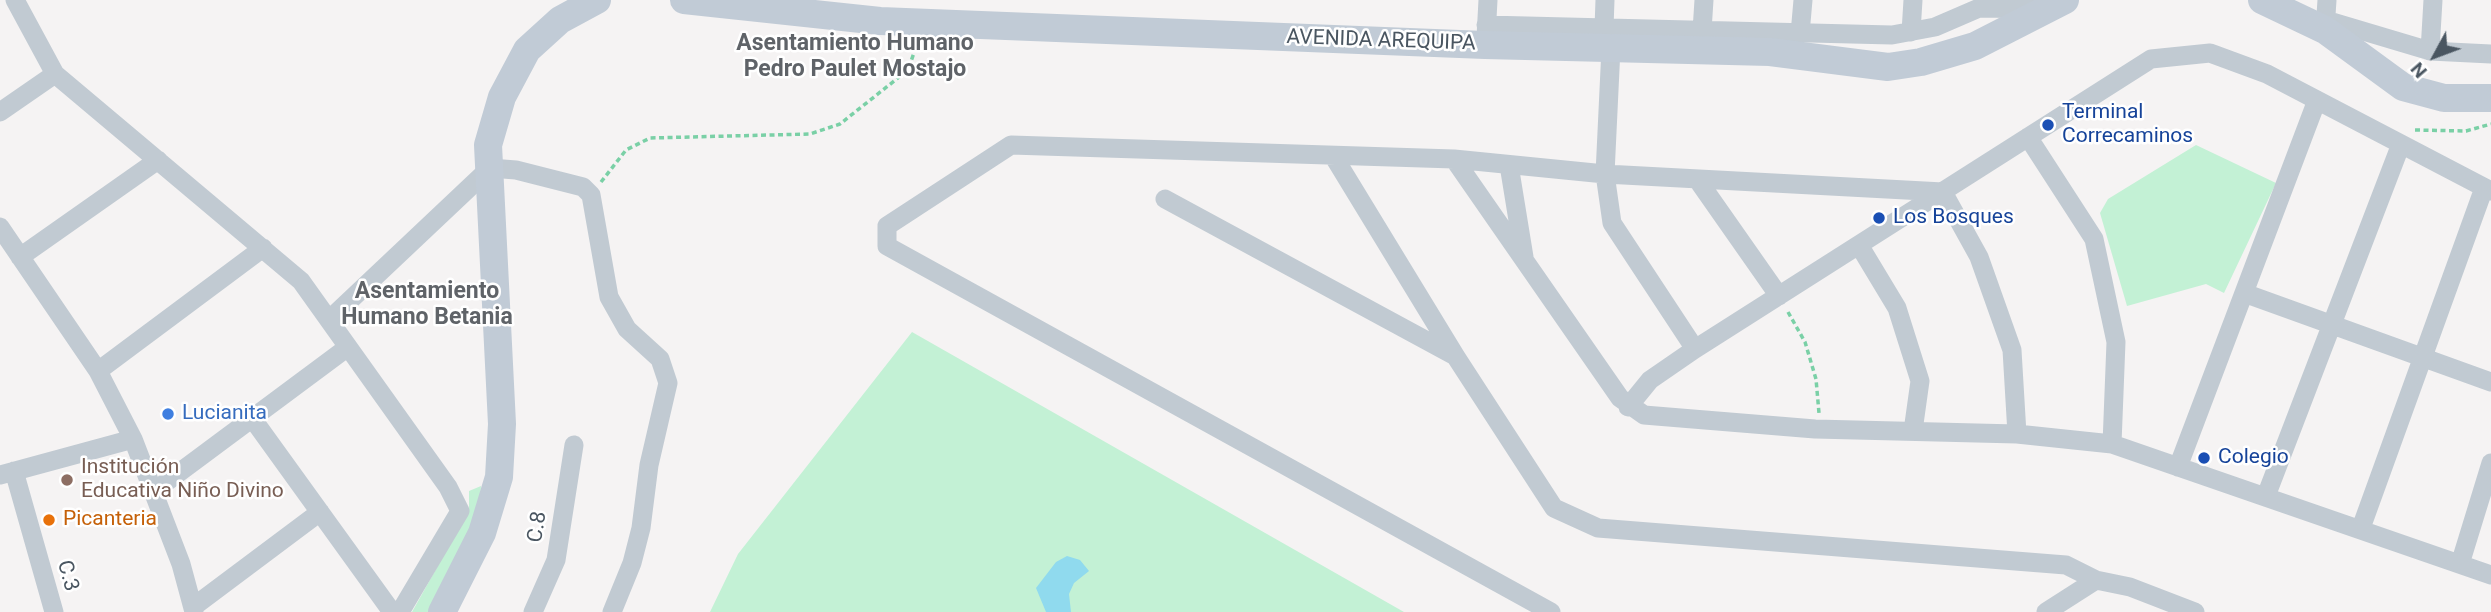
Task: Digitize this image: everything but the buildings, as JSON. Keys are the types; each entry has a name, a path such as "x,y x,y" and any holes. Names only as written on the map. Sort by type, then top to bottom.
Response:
{"street":[{"path":"15,0 55,74 301,281 448,487 460,511 400,612"},
{"path":"442,612 482,533 499,477 502,424 488,145 502,97 527,50 559,20 597,0"},
{"name":"AVENIDA AREQUIPA","path":"684,0 880,21 925,23 1607,38 1770,52 1888,66 1921,62 1975,46 2033,4"},
{"path":"1486,35 1488,0"},
{"path":"1605,0 1605,174 1612,223 1695,349"},
{"path":"1702,31 1704,0"},
{"path":"1800,34 1803,0"},
{"path":"1911,32 1913,0"},
{"path":"2262,0 2325,25 2430,51 2491,54"},
{"path":"2325,25 2327,0"},
{"path":"2430,51 2432,0"},
{"path":"1607,38 1702,31 1892,35 1935,27 1979,8 2033,4"},
{"path":"2325,25 2403,87 2444,98 2491,98"},
{"path":"1628,407 1650,380 1695,349 2151,59 2210,53 2267,74 2317,100 2407,137 2488,189 2361,528"},
{"path":"0,112 55,74"},
{"path":"2178,467 2317,100"},
{"path":"2028,137 2094,239 2116,342 2112,444"},
{"path":"2266,496 2407,137"},
{"path":"1551,612 887,246 887,226 1011,145 1334,158 1454,159 1605,174 1943,192"},
{"path":"1334,158 1456,357 1554,508 1598,528 2066,565 2096,580 2130,587 2195,612"},
{"path":"1454,159 1628,407 1644,415 1815,429 2017,434 2112,444 2491,575"},
{"path":"20,257 158,160"},
{"path":"1509,164 1525,261"},
{"path":"329,320 490,168 516,170 583,187 591,195 609,297 620,320 660,359 668,383 649,465 641,528 632,563 612,612"},
{"path":"1697,179 1779,296"},
{"path":"1943,192 1979,257 2012,350 2017,434"},
{"path":"1165,199 1456,357"},
{"path":"0,227 98,371 133,439 181,564 194,609 320,512"},
{"path":"1859,245 1898,308 1920,381 1913,431"},
{"path":"98,371 262,248"},
{"path":"2244,293 2423,360 2491,382"},
{"path":"153,492 348,347"},
{"path":"252,418 392,612"},
{"path":"7,473 133,439"},
{"name":"C.8","path":"533,612 556,561 574,444"},
{"path":"2460,564 2491,463"},
{"name":"C.3","path":"7,473 54,612"},
{"path":"2046,612 2096,580"}],"path":[{"path":"591,195 626,150 649,138 810,134 840,124 908,70 925,23"},
{"path":"2407,137 2466,131 2491,124"},
{"path":"1779,296 1805,342 1816,379 1820,406 1815,429"}],"green space":[{"path":"2196,145 2276,183 2224,293 2206,284 2127,306 2100,213 2108,199"},
{"path":"912,332 1404,612 710,612 738,554"},
{"path":"481,486 479,515 428,612 412,612 469,510 469,491"}],"water":[{"path":"1067,556 1080,560 1089,571 1074,583 1069,594 1071,612 1046,612 1036,588 1056,562"}],"place":[{"name":"Terminal Correcaminos","path":"2048,125"},
{"name":"Los Bosques","path":"1879,218"},
{"name":"Lucianita","path":"168,414"},
{"name":"Colegio","path":"2204,458"},
{"name":"Institución Educativa Niño Divino","path":"67,480"},
{"name":"Picanteria","path":"49,520"}],"district":[{"name":"Asentamiento Humano Pedro Paulet Mostajo","path":"855,57"},
{"name":"Asentamiento Humano Betania","path":"427,305"}]}
